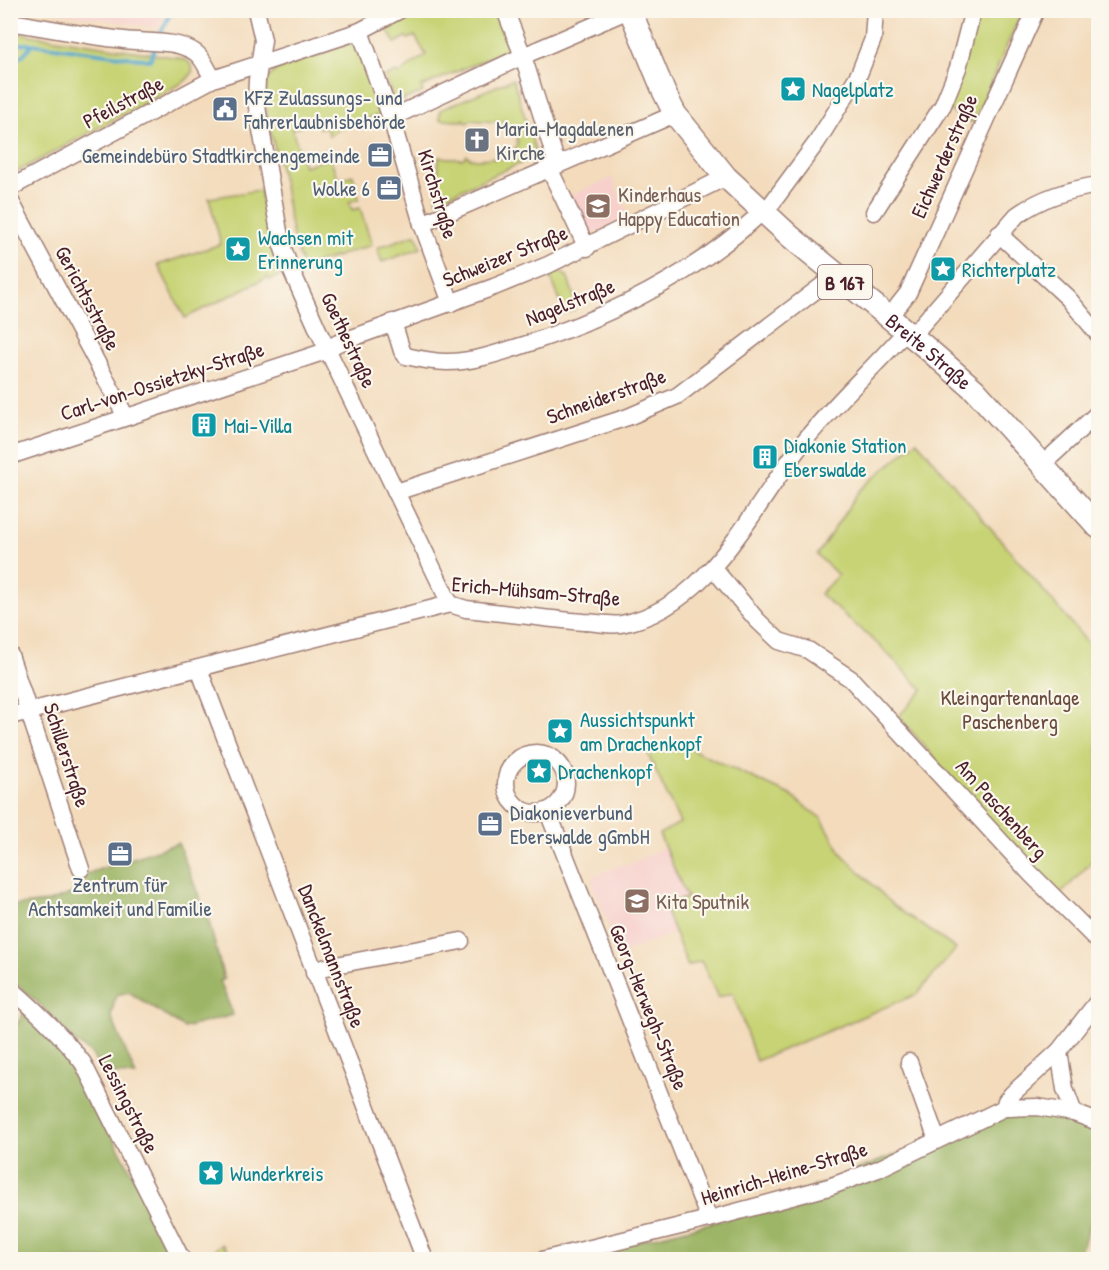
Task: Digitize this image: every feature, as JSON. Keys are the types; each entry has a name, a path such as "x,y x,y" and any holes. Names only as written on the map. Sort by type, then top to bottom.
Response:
{"main road":[{"name":"Breite Straße","path":"630,10 675,114 726,177 767,208 836,275 975,390 1098,527"}],"street":[{"name":"Goethestraße","path":"256,10 262,40 256,101 281,243 293,274 450,604"},
{"name":"Pfeilstraße","path":"10,188 213,79 360,31 400,10"},
{"path":"505,10 523,56 553,166 587,248"},
{"path":"391,118 523,56 630,10"},
{"name":"Nagelstraße","path":"393,322 402,351 406,356 447,362 483,357 570,330 633,301 692,267 733,239 767,208 830,123 859,74 873,39 875,10"},
{"path":"874,212 943,105 958,68 974,10"},
{"name":"Eichwerderstraße","path":"889,317 908,293 1036,10"},
{"path":"10,22 125,40 148,41 194,51 201,57 213,79"},
{"name":"Kirchstraße","path":"360,31 391,118 422,224 451,303"},
{"path":"422,224 675,114"},
{"name":"Schweizer Straße","path":"328,348 548,265 587,248 726,177"},
{"name":"Erich-Mühsam-Straße","path":"10,716 450,604 466,609 619,624 657,611 676,599 713,568 749,521 798,449 909,334 1017,214 1053,195 1098,184"},
{"name":"Gerichtsstraße","path":"10,200 126,417"},
{"path":"999,234 1068,298 1098,334"},
{"name":"Schneiderstraße","path":"396,492 628,417 677,396 836,275"},
{"name":"Carl-von-Ossietzky-Straße","path":"10,456 320,353 328,348"},
{"path":"1043,464 1098,413"},
{"name":"Am Paschenberg","path":"713,568 779,642 808,650 852,680 1031,874 1098,941"},
{"name":"Schillerstraße","path":"10,655 81,869"},
{"name":"Danckelmannstraße","path":"199,669 425,1260"},
{"name":"Georg-Herwegh-Straße","path":"548,812 709,1219"},
{"path":"314,973 326,967 461,941"},
{"name":"Lessingstraße","path":"10,988 42,1016 83,1063 182,1260"},
{"path":"1004,1108 1012,1094 1059,1051 1096,1008"},
{"path":"1059,1051 1065,1089 1074,1113"},
{"path":"909,1062 937,1140"},
{"name":"Heinrich-Heine-Straße","path":"542,1260 829,1187 878,1169 1004,1108 1038,1107 1074,1113 1098,1122"}],"shaded area":[{"path":"47,11 168,11 158,28"},
{"name":"Kinderhaus Happy Education","path":"612,178 629,216 587,237 567,197"},
{"name":"Kita Sputnik","path":"665,847 687,898 663,904 674,933 620,954 592,883 593,876 624,864 628,865"}],"green space":[{"path":"417,11 499,11 514,47 421,87 423,92 395,103 385,77 396,72 398,74 426,55 415,36 408,39 406,37 395,43 386,27"},
{"path":"979,11 1022,11 973,123 945,108"},
{"path":"10,32 179,58 191,64 192,71 184,82 11,175"},
{"path":"350,43 356,45 381,114 340,128 329,136 326,127 319,128 317,121 292,129 304,166 330,158 339,180 353,175 359,199 349,202 352,210 360,208 372,245 304,267 293,235 270,130 266,104 267,79 277,69"},
{"path":"513,79 537,156 437,200 439,157 463,159 467,155 477,159 503,158 504,160 504,150 509,152 515,149 518,143 515,132 509,128 505,130 505,120 495,122 471,120 467,123 464,119 463,121 440,120 440,110"},
{"name":"Wachsen mit Erinnerung","path":"260,190 268,236 281,275 270,280 268,277 185,318 158,265 221,244 209,198"},
{"path":"416,234 421,248 382,262 377,248"},
{"path":"556,270 567,276 575,299 574,310 565,313 549,273"},
{"name":"Kleingartenanlage Paschenberg","path":"917,441 1098,655 1098,855 1058,897 1031,874 899,716 923,690 881,647 820,594 838,575 817,555 859,491"},
{"path":"671,740 790,795 822,819 842,854 893,905 956,949 917,994 756,1061 733,993 718,997 701,961 688,966 663,904 687,898 659,834 680,823 647,752"},
{"path":"178,843 209,922 224,979 220,981 233,1015 184,1028 129,992 116,995 111,1016 136,1076 101,1072 92,1054 74,1041 44,1008 11,979 11,906 49,902 87,888 83,875"},
{"path":"26,1010 65,1046 177,1259 11,1259 10,1034"},
{"path":"1045,1112 1098,1127 1098,1204 1077,1259 564,1260 738,1216 1003,1113"},
{"path":"222,1244 233,1259 203,1258"}],"waterway":[{"path":"159,37 172,10"},
{"path":"10,44 32,44 150,60 155,47"},
{"path":"10,63 23,55 32,44"}],"place":[{"name":"Nagelplatz","path":"793,89"},
{"name":"KFZ Zulassungs- und Fahrerlaubnisbehörde","path":"225,109"},
{"name":"Maria-Magdalenen Kirche","path":"477,140"},
{"name":"Gemeindebüro Stadtkirchengemeinde","path":"380,155"},
{"name":"Wolke 6","path":"389,188"},
{"name":"Kinderhaus Happy Education","path":"598,206"},
{"name":"Wachsen mit Erinnerung","path":"238,249"},
{"name":"Richterplatz","path":"943,269"},
{"name":"Mai-Villa","path":"204,425"},
{"name":"Diakonie Station Eberswalde","path":"765,457"},
{"name":"Aussichtspunkt am Drachenkopf","path":"560,731"},
{"name":"Drachenkopf","path":"539,771"},
{"name":"Diakonieverbund Eberswalde gGmbH","path":"490,824"},
{"name":"Zentrum für Achtsamkeit und Familie","path":"120,854"},
{"name":"Kita Sputnik","path":"637,901"},
{"name":"Wunderkreis","path":"211,1173"}]}
